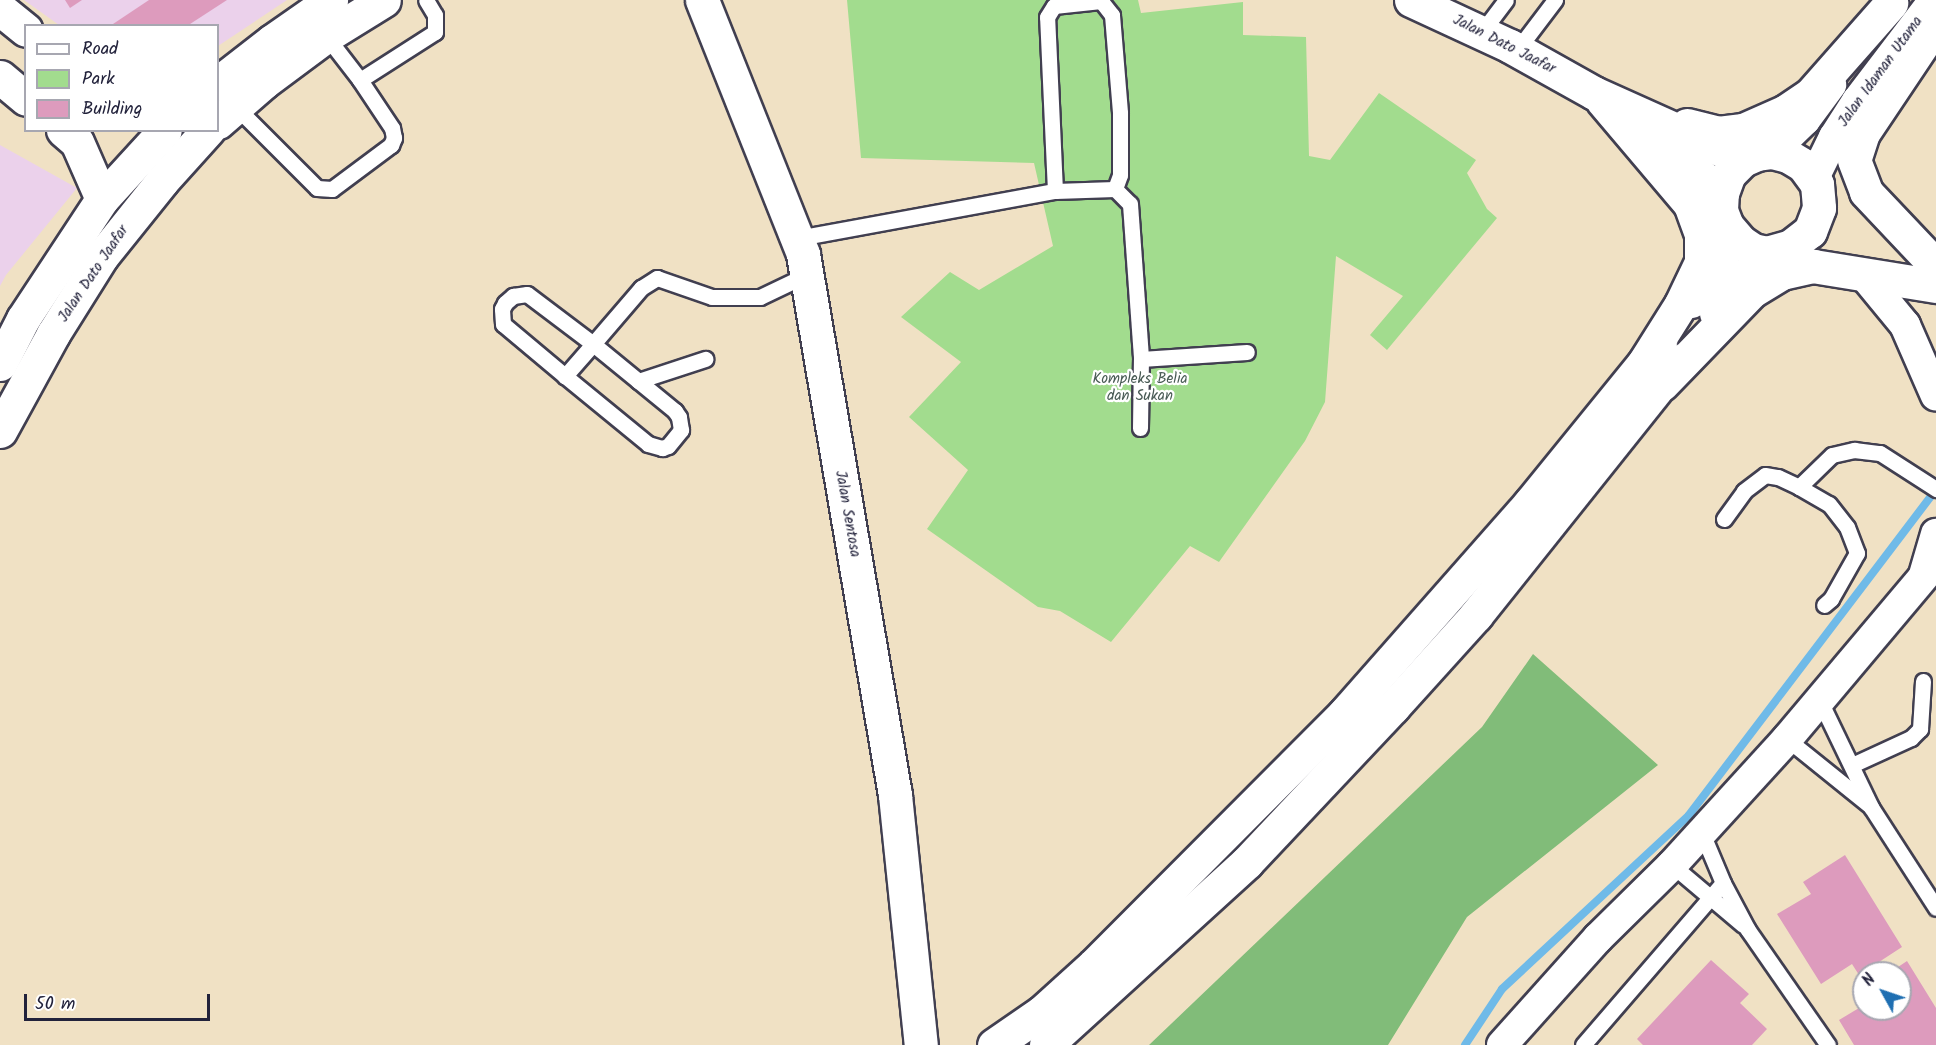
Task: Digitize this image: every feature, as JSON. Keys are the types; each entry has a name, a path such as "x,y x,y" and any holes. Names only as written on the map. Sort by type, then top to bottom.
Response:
{"main road":[{"path":"223,104 272,41 331,0"},
{"path":"223,104 264,81 326,36 384,0"},
{"name":"Jalan Sentosa","path":"702,0 798,238 806,275 896,795 921,1045"},
{"name":"Jalan Dato Jaafar","path":"1412,0 1517,50 1597,96 1661,142 1722,193"},
{"path":"1630,110 1718,133 1743,130 1786,111 1810,95 1892,2"},
{"path":"0,9 24,28"},
{"path":"1936,24 1863,133 1854,160 1866,192 1936,267"},
{"path":"0,77 24,97"},
{"path":"1597,96 1690,204 1701,235 1701,262 1652,375"},
{"name":"Jalan Dato Jaafar","path":"1597,96 1758,156"},
{"path":"65,132 77,142 102,199"},
{"path":"0,364 24,319 102,199 163,132"},
{"name":"Jalan Dato Jaafar","path":"0,431 53,334 102,256 162,181 206,132"},
{"path":"1936,267 1815,181 1803,165 1788,156 1758,156 1729,174 1722,193 1721,210 1727,226 1741,242 1753,250 1866,253 1936,281"},
{"path":"994,1045 1042,1012 1094,965 1345,713 1530,503 1739,282 1779,250 1810,231 1819,208 1815,181"},
{"path":"1056,1039 1247,862 1476,615 1652,375 1721,260 1726,244 1727,226"},
{"path":"1652,375 1752,291 1782,273 1813,266 1909,284 1936,286"}],"street":[{"name":"Jalan Idaman Utama","path":"1815,181 1834,137 1857,101 1934,0"},
{"path":"1758,156 1805,120 1892,2"},
{"path":"1863,274 1905,325 1936,396"},
{"path":"1502,1045 1598,938 1672,865 1820,701 1930,569 1936,534"}],"lane":[{"path":"360,80 435,32 435,15 426,0"},
{"path":"1481,33 1506,0"},
{"path":"1517,50 1555,0"},
{"path":"1055,191 1047,17 1054,6 1101,1 1112,15 1120,113 1120,175 1115,189"},
{"path":"223,104 317,188 332,189 391,145 394,138 392,128 360,80 326,36"},
{"path":"798,238 1055,191 1115,189 1130,204 1141,359 1140,428"},
{"path":"565,376 641,288 657,278 712,297 760,297 806,275"},
{"path":"520,294 533,298 592,344 679,417 681,430 668,446 662,448 648,444 565,376 503,324 502,309 508,300 520,294"},
{"path":"1141,359 1247,352"},
{"path":"638,381 705,359"},
{"path":"1799,487 1812,471 1832,455 1854,450 1880,453 1933,487"},
{"path":"1724,519 1744,491 1765,475 1799,487 1829,504 1847,526 1857,553 1831,599 1824,605"},
{"path":"1852,765 1911,738 1920,729 1923,681"},
{"path":"1820,701 1871,807 1936,908"},
{"path":"1787,739 1871,807"},
{"path":"1702,832 1723,883 1748,930 1828,1045"},
{"path":"1672,865 1748,930"},
{"path":"1583,1045 1723,883"}],"shaded area":[{"path":"24,0 287,0 219,45 219,24 58,24"},
{"path":"0,145 77,188 6,275 0,286"}],"green space":[{"name":"Kompleks Belia dan Sukan","path":"847,0 1138,0 1141,13 1243,2 1243,35 1306,37 1309,156 1330,160 1379,93 1476,160 1467,173 1487,209 1497,218 1387,350 1370,335 1403,296 1336,256 1325,402 1305,441 1219,562 1190,546 1111,642 1060,611 1038,607 927,529 968,470 909,417 961,362 901,317 950,272 979,290 1053,246 1034,163 861,158"},
{"path":"1533,654 1658,765 1467,917 1388,1045 1149,1045 1482,727"}],"building":[{"path":"65,0 82,0 70,8"},
{"path":"149,0 227,0 190,24 113,24"},
{"path":"1845,855 1902,947 1880,961 1852,961 1852,964 1821,984 1777,914 1811,894 1803,882"},
{"path":"1711,960 1749,994 1740,1003 1767,1029 1752,1045 1643,1045 1637,1039"},
{"path":"1912,969 1936,1008 1936,1045 1854,1045 1839,1020 1852,1012 1852,1021 1912,1021"}],"waterway":[{"path":"1465,1045 1502,989 1689,815 1936,489"}]}
